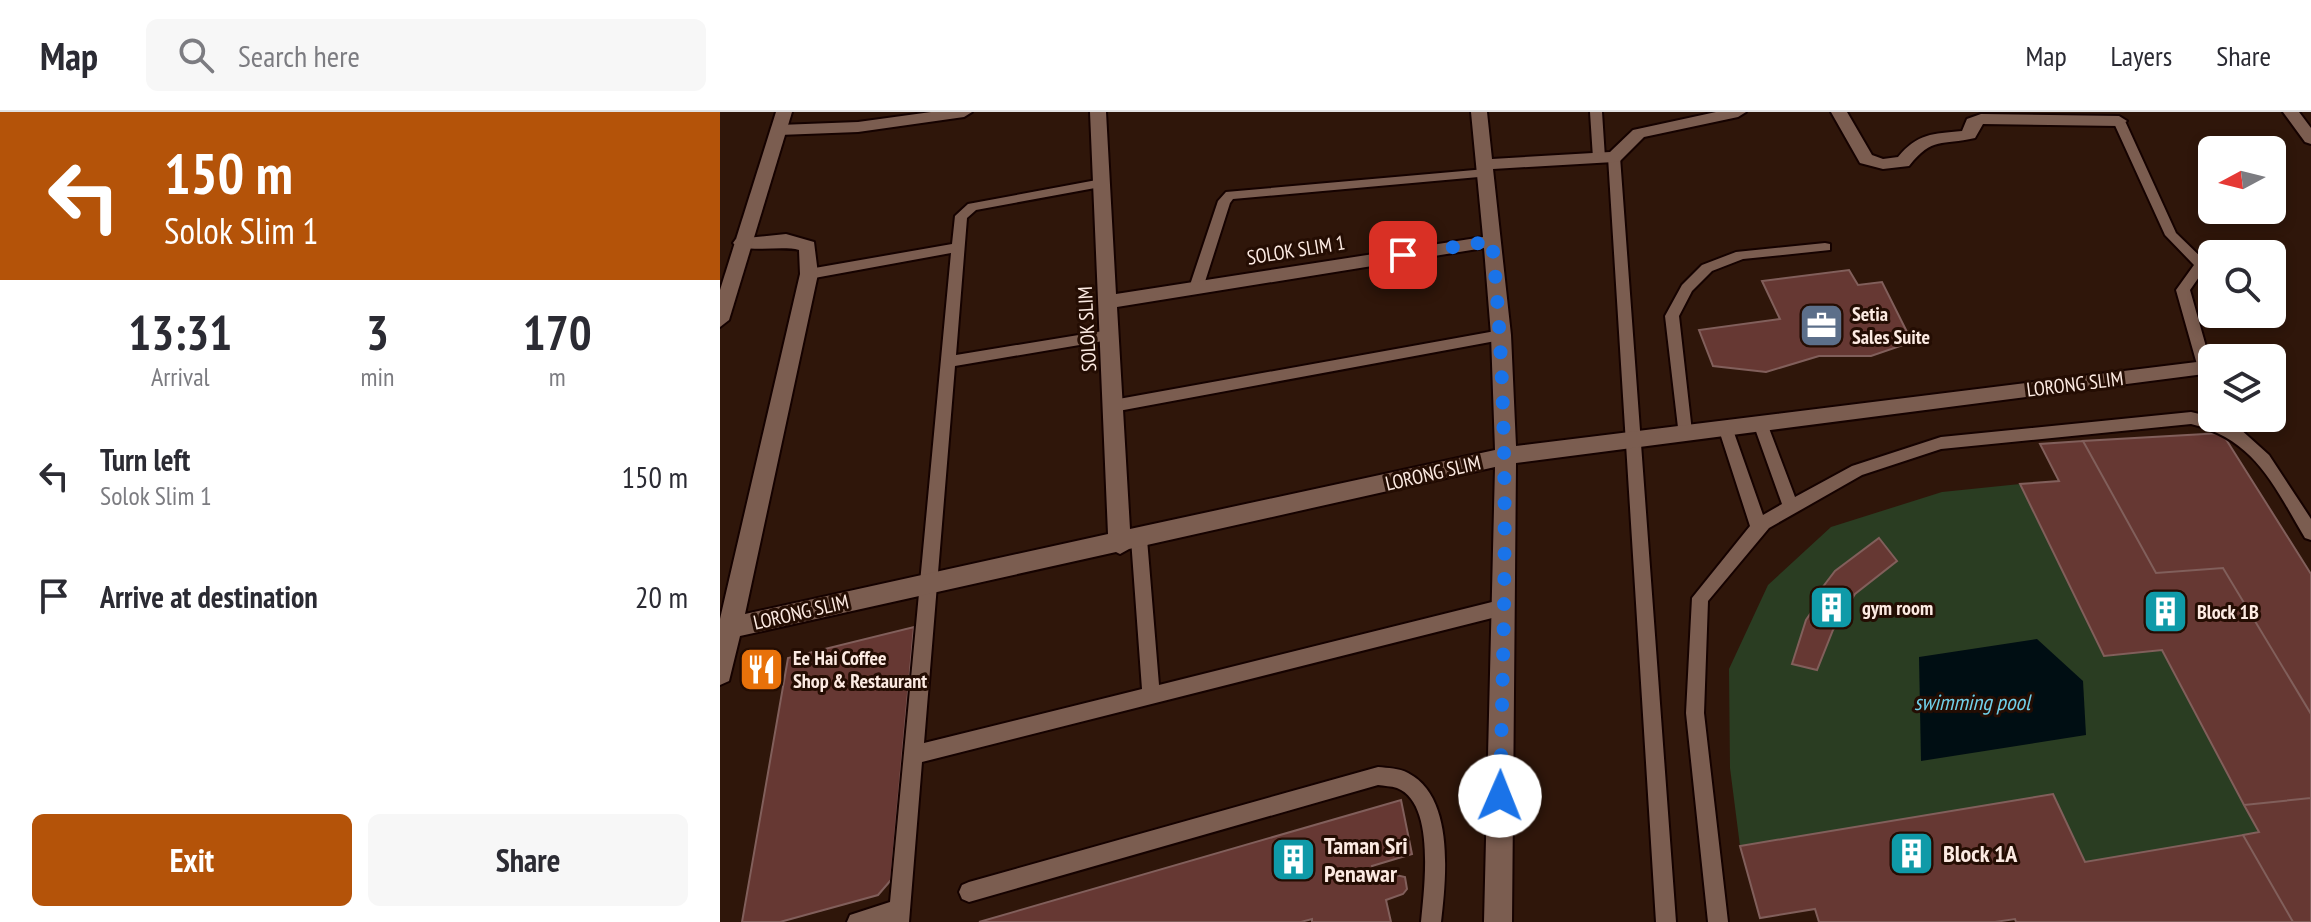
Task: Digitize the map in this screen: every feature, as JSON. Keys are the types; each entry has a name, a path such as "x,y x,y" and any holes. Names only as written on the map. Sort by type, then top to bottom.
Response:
{"street":[{"path":"720,320 784,112"},
{"path":"779,130 838,120 964,112"},
{"name":"SOLOK SLIM","path":"1098,112 1113,406 1129,542"},
{"path":"1479,112 1501,335 1506,456 1498,922"},
{"path":"1486,169 1606,158 1639,133 1738,112"},
{"path":"1839,112 1866,159 1883,164 1903,162 1917,145 1931,139 1969,135 1973,122 1981,119 2117,116"},
{"path":"2291,112 2311,139"},
{"path":"720,673 725,629 809,274 808,246 798,241 742,243"},
{"name":"SOLOK SLIM 1","path":"1108,302 1492,241"},
{"name":"LORONG SLIM","path":"725,629 1129,542 1506,456 2198,369"}],"lane":[{"path":"1596,112 1606,158 1632,439 1666,922"},
{"path":"2117,116 2171,235 2201,264 2183,290 2198,344"},
{"path":"1196,288 1224,201 1230,195 1486,169"},
{"path":"857,922 899,916 961,216 966,209 1102,183"},
{"path":"809,274 958,247"},
{"path":"1684,432 1672,316 1687,288 1707,268 1741,255 1825,247"},
{"path":"948,362 1109,335"},
{"path":"1113,406 1501,335"},
{"path":"1718,922 1695,713 1700,598 1759,528 1791,507 1857,470 1941,443 2191,418 2216,421 2241,435 2261,455 2311,533"},
{"path":"1760,423 1791,507"},
{"path":"1725,427 1759,528"},
{"path":"1129,542 1151,695"},
{"path":"914,755 1504,607"},
{"path":"969,892 1378,776 1402,779 1419,792 1429,818 1437,863 1431,922"}],"green space":[{"path":"2020,484 2104,655 2162,650 2259,832 2085,862 2053,794 1740,846 1730,768 1729,669 1768,585 1831,527 1942,492"}],"water":[{"name":"swimming pool","path":"2037,639 2083,681 2086,735 1921,761 1919,657"}],"building":[{"name":"Setia Sales Suite","path":"1849,270 1858,285 1882,282 1912,342 1871,356 1819,356 1766,372 1713,366 1699,330 1780,319 1762,281"},
{"path":"2222,433 2311,574 2311,714 2223,568 2156,573 2083,441"},
{"name":"Block 1B","path":"2083,441 2156,573 2223,568 2311,714 2311,798 2244,805 2162,650 2104,656 2020,484 2059,481 2040,444"},
{"name":"gym room","path":"1879,538 1897,561 1855,594 1833,630 1817,670 1792,664 1806,620 1823,595 1822,588 1835,571"},
{"path":"914,627 891,880 878,895 780,922 742,922 788,658"},
{"name":"Block 1A","path":"2053,794 2085,862 2243,835 2293,922 2016,922 2015,919 1995,922 1819,922 1815,909 1760,918 1740,846"},
{"path":"2311,798 2311,922 2293,922 2243,835 2259,832 2244,805"},
{"name":"Taman Sri Penawar","path":"1401,800 1412,854 1372,866 1375,882 1396,875 1405,877 1407,889 1403,894 1386,900 1391,922 1312,922 1312,919 1301,922 979,922"}],"place":[{"name":"Setia Sales Suite","path":"1821,325"},
{"name":"gym room","path":"1831,608"},
{"name":"Block 1B","path":"2166,612"},
{"name":"Ee Hai Coffee Shop & Restaurant","path":"762,670"},
{"name":"Block 1A","path":"1912,854"},
{"name":"Taman Sri Penawar","path":"1293,860"}],"route":[{"path":"1403,255 1492,241 1501,335 1506,456 1500,796"}]}
